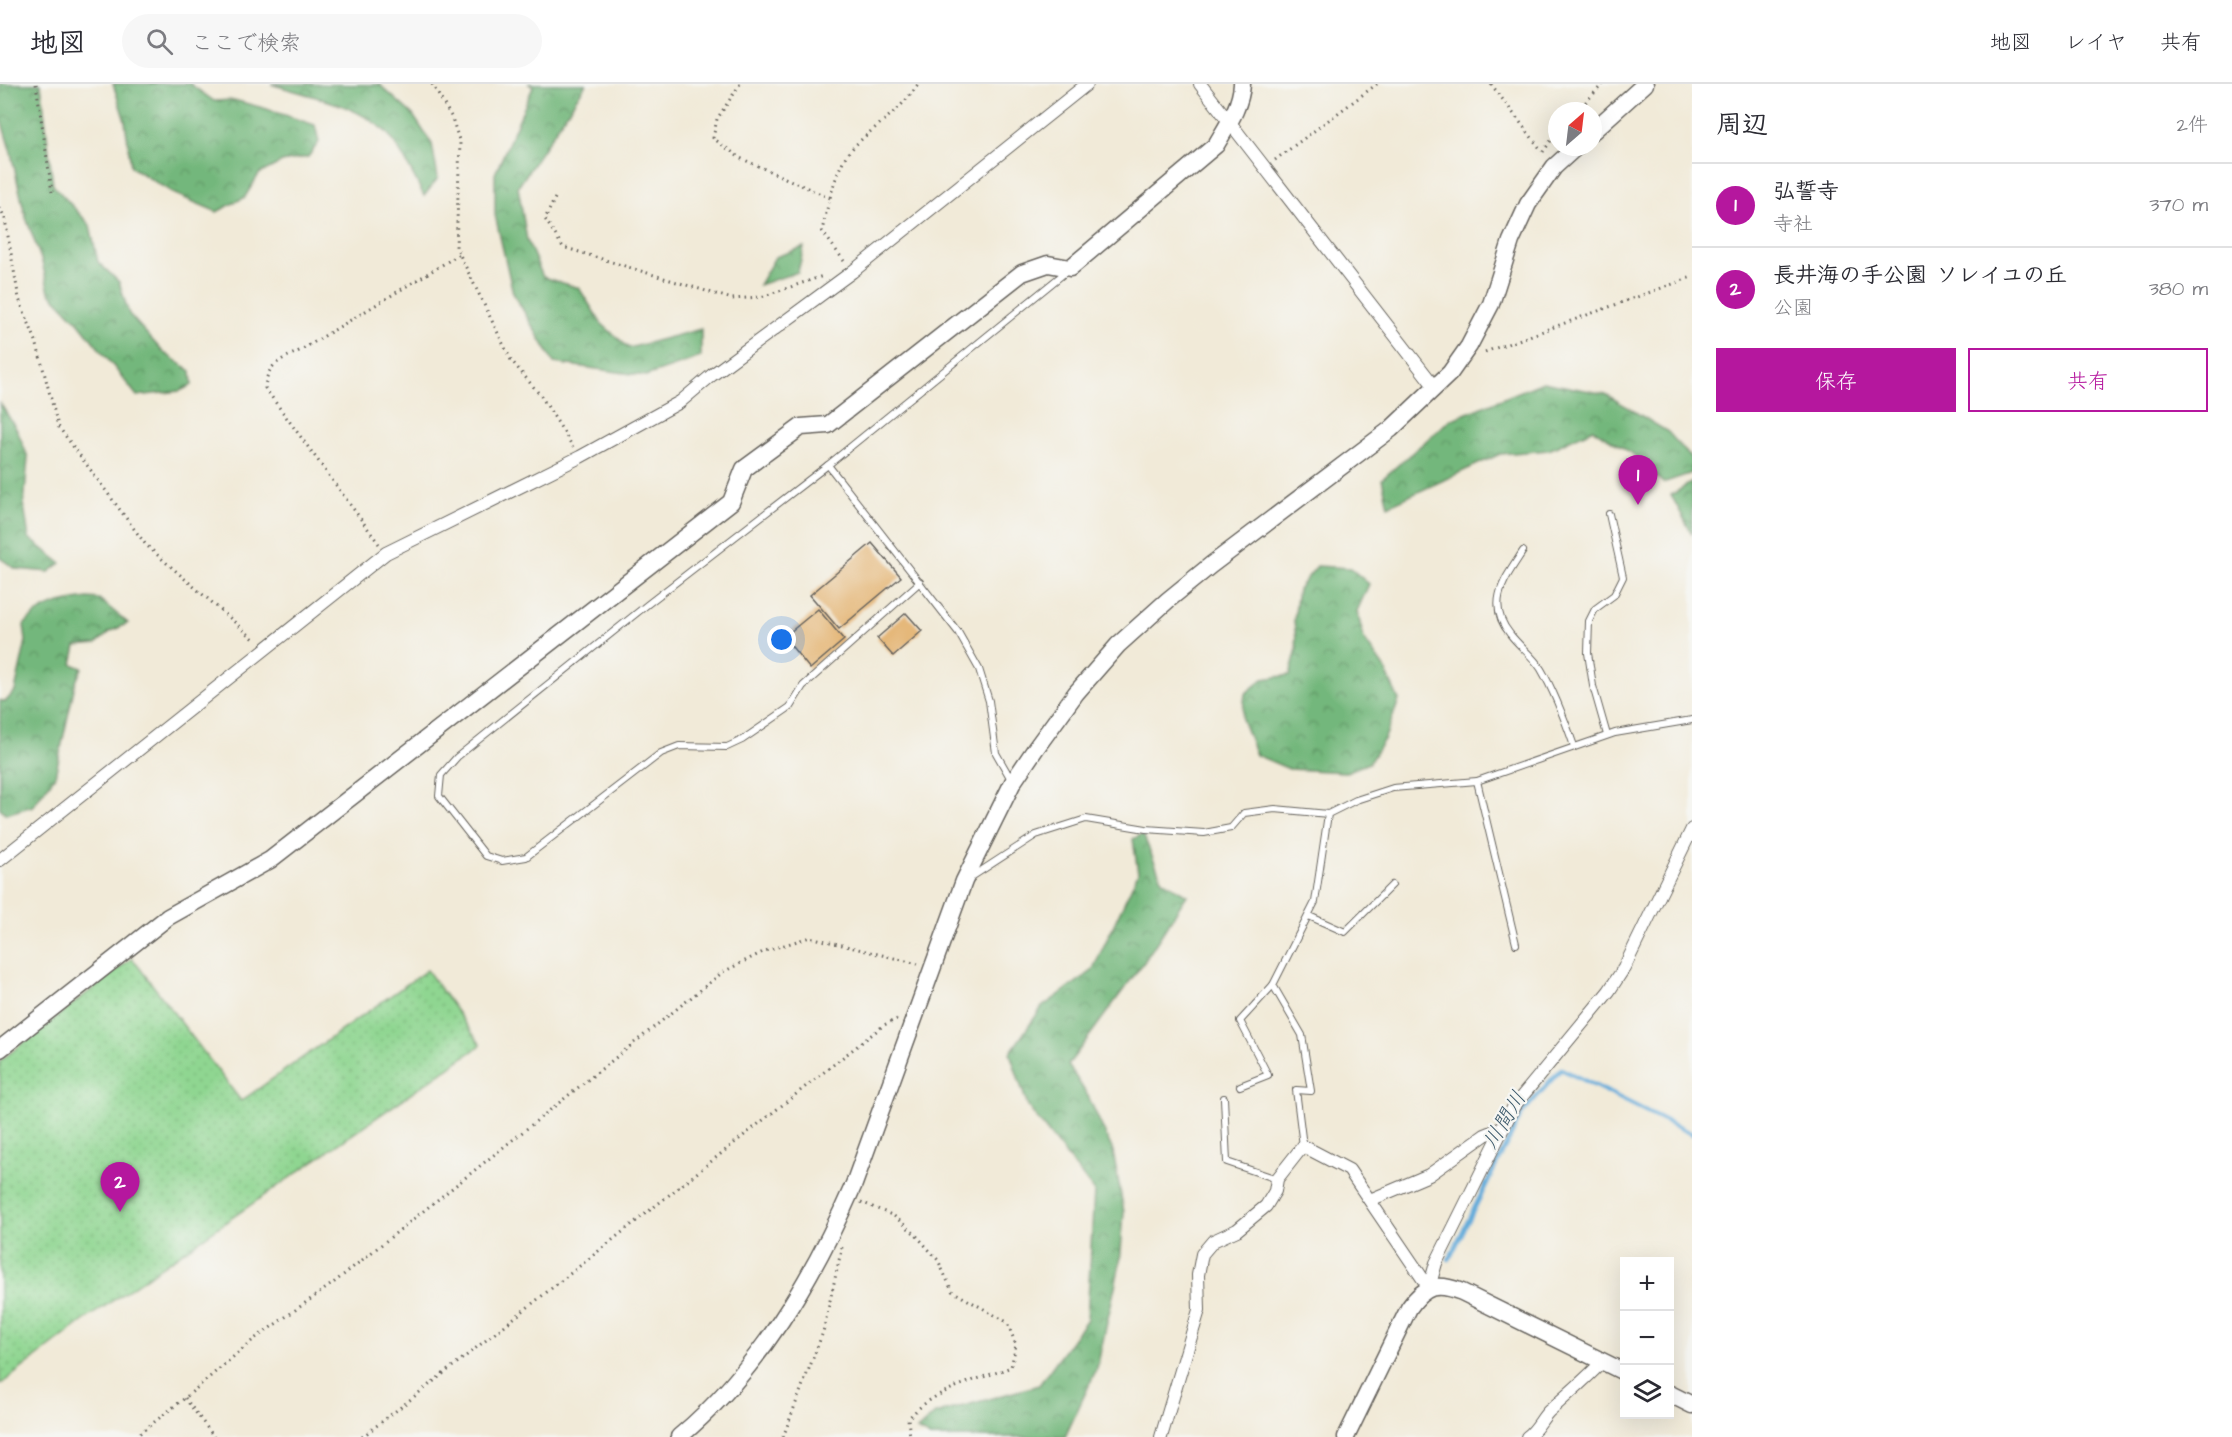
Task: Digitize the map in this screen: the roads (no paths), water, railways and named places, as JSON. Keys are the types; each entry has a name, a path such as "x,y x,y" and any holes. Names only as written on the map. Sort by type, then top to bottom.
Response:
{"street":[{"path":"0,860 386,553 580,457 680,402 712,375 852,272 1087,84"},
{"path":"1200,84 1231,121 1435,387"},
{"path":"0,1049 168,916 270,860 731,502 744,469 801,427 828,425 1022,273 1048,264 1070,268 1216,145 1231,121 1242,95 1242,84"},
{"path":"1602,123 1645,84"},
{"path":"679,1437 698,1422 734,1383 773,1334 798,1296 834,1229 848,1197 964,881 1013,782 1076,693 1118,645 1211,564 1391,429 1450,373 1491,304 1511,241 1528,204 1554,167 1566,156"},
{"path":"1429,1288 1436,1263 1514,1106 1609,991 1687,852 1692,828"},
{"path":"1370,1200 1429,1175 1485,1135 1502,1128"},
{"path":"1161,1437 1199,1310 1198,1275 1203,1254 1213,1241 1237,1230 1266,1206 1275,1191 1277,1179 1303,1146 1349,1170 1429,1288"},
{"path":"1346,1437 1409,1308 1416,1298 1429,1288 1440,1286 1462,1292 1620,1370"},
{"path":"1527,1437 1535,1431 1547,1414 1603,1361"},
{"path":"1674,1396 1692,1405"}],"lane":[{"path":"920,582 803,686 790,707 742,740 727,747 679,746 661,753 526,857 502,861 486,856 439,796 441,775 457,757 648,604 828,465 1070,268"},
{"path":"828,465 958,632 979,669 989,701 996,753 1013,782"},
{"path":"1607,735 1593,686 1588,653 1588,621 1595,609 1614,595 1623,577 1609,514"},
{"path":"1524,551 1501,584 1498,614 1509,633 1540,667 1562,713 1574,746"},
{"path":"964,881 988,868 1036,835 1086,819 1146,829 1204,833 1231,828 1244,813 1275,809 1328,814 1356,800 1393,788 1477,781 1607,735 1692,720"},
{"path":"1477,781 1516,944"},
{"path":"1240,1086 1268,1075 1240,1021 1274,985 1315,902 1328,814"},
{"path":"1309,916 1345,932 1392,885"},
{"path":"1274,985 1302,1035 1311,1091 1296,1090 1303,1146"},
{"path":"1224,1098 1227,1162 1277,1179"}],"waterway":[{"name":"川間川","path":"1449,1259 1522,1113 1561,1069 1692,1134"}],"place":[{"name":"弘誓寺","path":"1638,505"},
{"name":"長井海の手公園 ソレイユの丘","path":"120,1212"}]}
